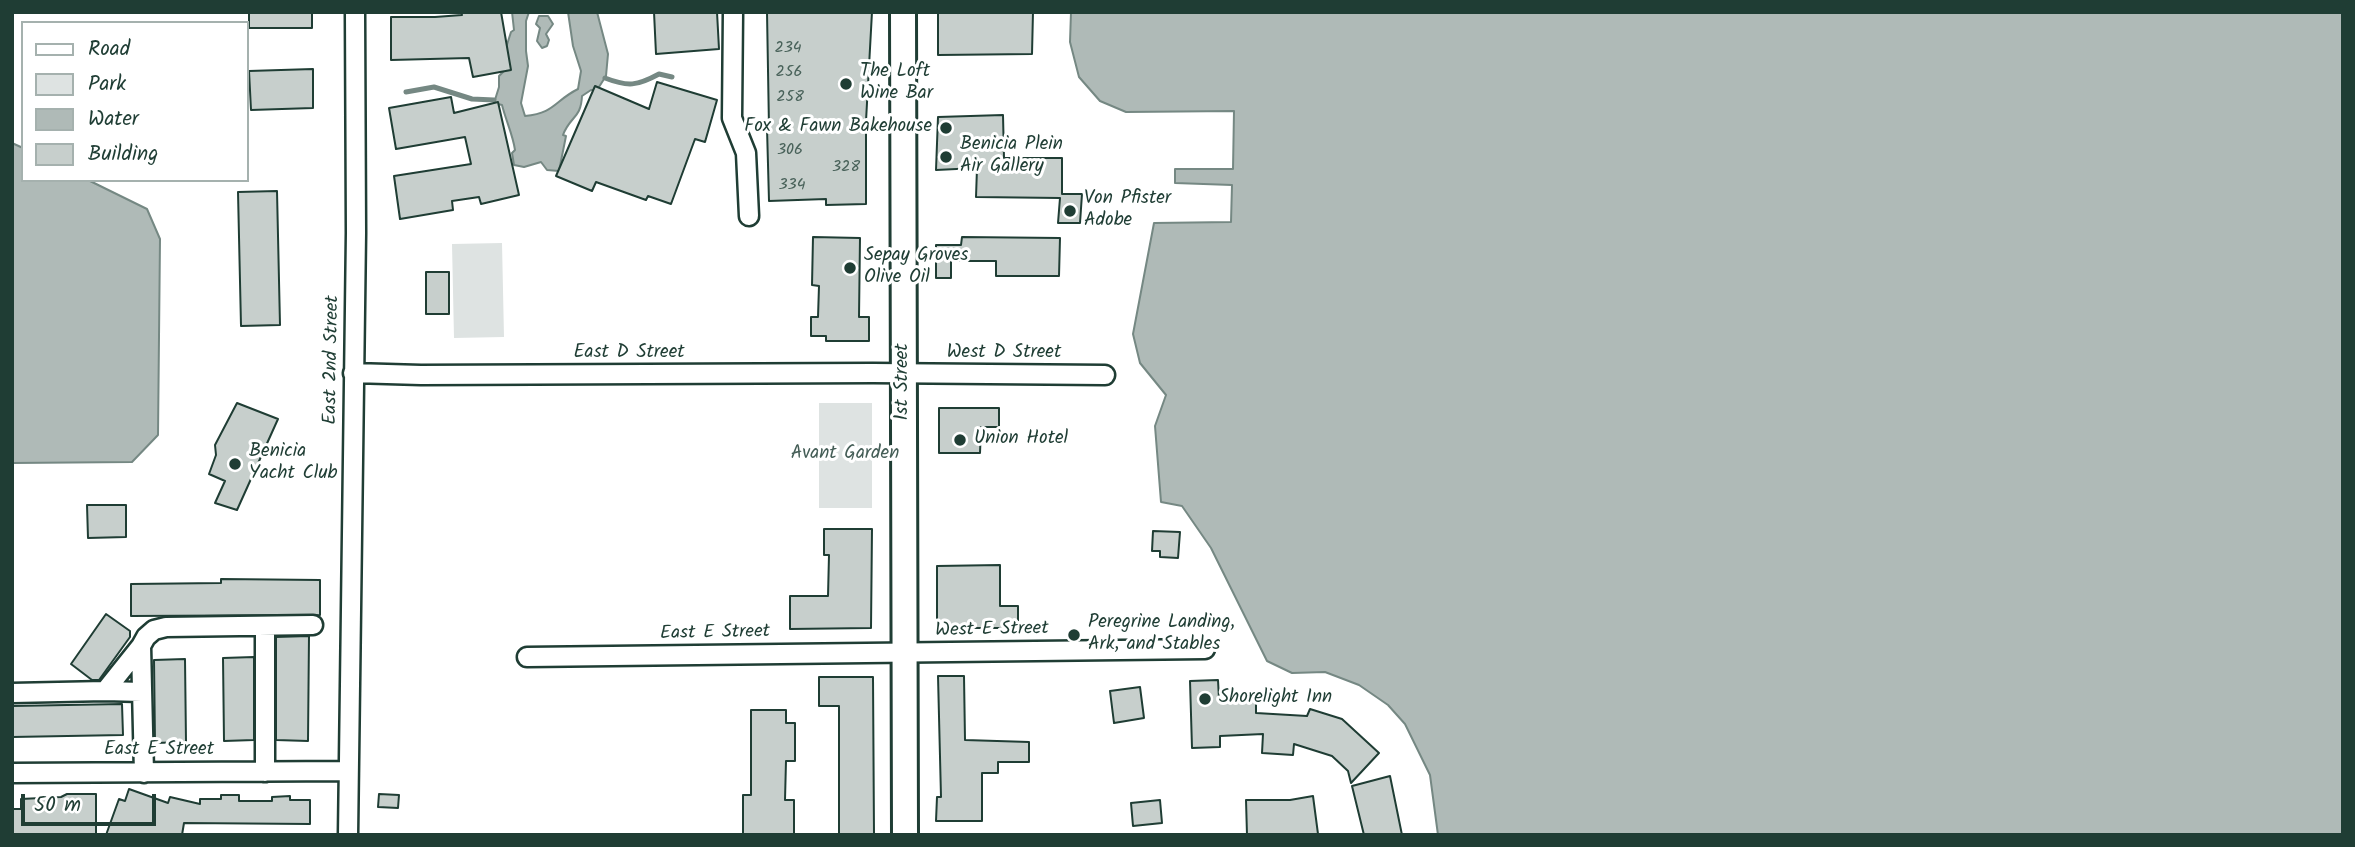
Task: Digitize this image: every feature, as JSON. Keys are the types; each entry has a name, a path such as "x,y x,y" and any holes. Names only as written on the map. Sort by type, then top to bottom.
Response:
{"main road":[{"name":"1st Street","path":"903,12 905,835"}],"street":[{"name":"East 2nd Street","path":"348,835 356,233 355,12"},
{"path":"733,12 732,118 746,153 749,216"},
{"name":"East D Street","path":"354,373 904,373"},
{"name":"West D Street","path":"904,373 1105,376"},
{"path":"105,691 154,630 166,627 313,625"},
{"path":"264,772 265,626"},
{"path":"141,646 144,773"},
{"name":"West E Street","path":"904,653 1205,649"},
{"name":"East E Street","path":"527,656 904,653"},
{"path":"12,693 142,692"},
{"name":"East E Street","path":"12,773 348,771"}],"green space":[{"path":"502,243 504,337 454,338 452,244"},
{"name":"Avant Garden","path":"819,403 872,403 872,508 819,508"}],"water":[{"path":"512,12 529,12 526,21 528,66 521,103 525,116 549,109 578,89 581,71 573,46 568,12 597,12 608,54 606,76 597,90 591,90 582,96 580,109 563,135 566,136 559,171 547,170 541,162 524,167 514,165 514,144 502,105 494,103 499,76 505,70 503,57 514,30"},
{"path":"1071,12 2343,12 2343,835 1438,835 1430,775 1405,724 1388,705 1359,685 1325,672 1292,673 1267,661 1211,548 1182,506 1161,502 1155,426 1166,395 1140,363 1133,334 1154,223 1231,222 1232,185 1175,183 1175,169 1233,169 1234,111 1126,112 1100,101 1079,77 1070,42"},
{"path":"539,16 548,16 553,24 546,34 549,40 547,46 542,48 537,41 540,28 536,24"},
{"path":"12,143 21,147 21,182 92,182 147,209 160,239 158,435 132,462 12,463"}],"building":[{"path":"249,12 312,12 312,28 249,28"},
{"path":"461,12 501,12 511,70 473,77 469,58 391,60 391,17 462,15"},
{"path":"654,12 717,12 719,49 656,54"},
{"path":"767,12 872,12 866,121 866,204 826,205 826,199 769,201"},
{"path":"938,12 1033,12 1032,54 938,55"},
{"path":"313,69 313,108 251,110 249,71"},
{"path":"657,82 717,100 705,142 695,139 671,204 648,196 646,200 596,182 592,191 556,176 595,86 649,109"},
{"path":"451,97 454,113 498,102 519,195 481,204 479,197 452,201 453,210 400,219 394,176 471,164 465,137 396,149 389,108"},
{"path":"1003,115 1004,158 1062,158 1062,194 1082,194 1080,223 1058,223 1060,198 976,197 977,168 936,170 938,117"},
{"path":"277,191 280,325 241,326 238,192"},
{"path":"813,237 860,238 859,317 869,317 869,341 826,341 826,336 811,336 811,317 818,317 819,286 812,285"},
{"path":"962,237 1060,238 1059,276 996,276 996,261 951,261 951,278 936,278 936,245 961,245"},
{"path":"426,272 449,272 449,314 426,314"},
{"name":"Benicia Yacht Club","path":"237,403 278,419 237,510 215,503 225,481 209,474 216,455 215,445"},
{"name":"Union Hotel","path":"939,408 999,408 999,427 981,427 980,453 939,453"},
{"path":"87,505 126,505 126,537 88,538"},
{"path":"824,529 872,529 871,628 790,629 790,596 828,596 829,555 824,555"},
{"path":"1153,531 1180,532 1178,558 1160,557 1160,551 1152,551"},
{"path":"1000,565 1000,606 1018,606 1018,628 937,628 937,566"},
{"path":"221,579 320,580 320,615 131,616 131,584 221,583"},
{"path":"106,614 130,631 130,637 99,680 92,680 71,664"},
{"path":"309,636 308,741 276,740 276,637"},
{"path":"254,657 254,740 224,741 223,658"},
{"path":"185,659 186,742 155,743 154,660"},
{"path":"938,676 964,676 965,740 1029,742 1029,762 998,762 998,773 982,773 982,821 936,821 937,797 941,797"},
{"path":"819,677 873,677 874,835 839,835 839,706 819,706"},
{"path":"1218,680 1219,699 1256,697 1256,713 1307,716 1310,709 1342,719 1379,753 1351,783 1348,771 1332,756 1294,744 1293,755 1262,753 1263,734 1220,736 1220,747 1192,748 1190,681"},
{"path":"1140,687 1144,718 1114,723 1110,691"},
{"path":"122,704 123,735 12,737 12,706"},
{"path":"751,710 786,710 786,723 795,723 795,761 786,761 785,800 794,800 794,835 743,835 743,795 751,795"},
{"path":"1390,776 1402,835 1364,835 1352,786"},
{"path":"129,789 168,803 170,797 200,804 200,799 221,799 221,795 239,795 239,801 272,801 272,797 290,796 290,800 310,800 310,824 184,823 182,835 106,835 119,799 125,801"},
{"path":"67,794 96,794 96,835 12,835 12,809 21,809 21,799 61,797"},
{"path":"379,794 399,795 398,808 378,807"},
{"path":"1313,796 1318,834 1247,835 1246,800 1290,800"},
{"path":"1160,800 1162,823 1133,826 1131,803"}],"waterway":[{"path":"605,78 632,84 659,74 672,77"},
{"path":"406,92 434,87 472,99 494,100"}],"place":[{"name":"The Loft Wine Bar","path":"846,84"},
{"name":"Fox & Fawn Bakehouse","path":"946,128"},
{"name":"Benicia Plein Air Gallery","path":"946,157"},
{"name":"Von Pfister Adobe","path":"1070,211"},
{"name":"Sepay Groves Olive Oil","path":"850,268"},
{"name":"Union Hotel","path":"960,440"},
{"name":"Benicia Yacht Club","path":"235,464"},
{"name":"Peregrine Landing, Ark, and Stables","path":"1074,635"},
{"name":"Shorelight Inn","path":"1205,699"}]}
